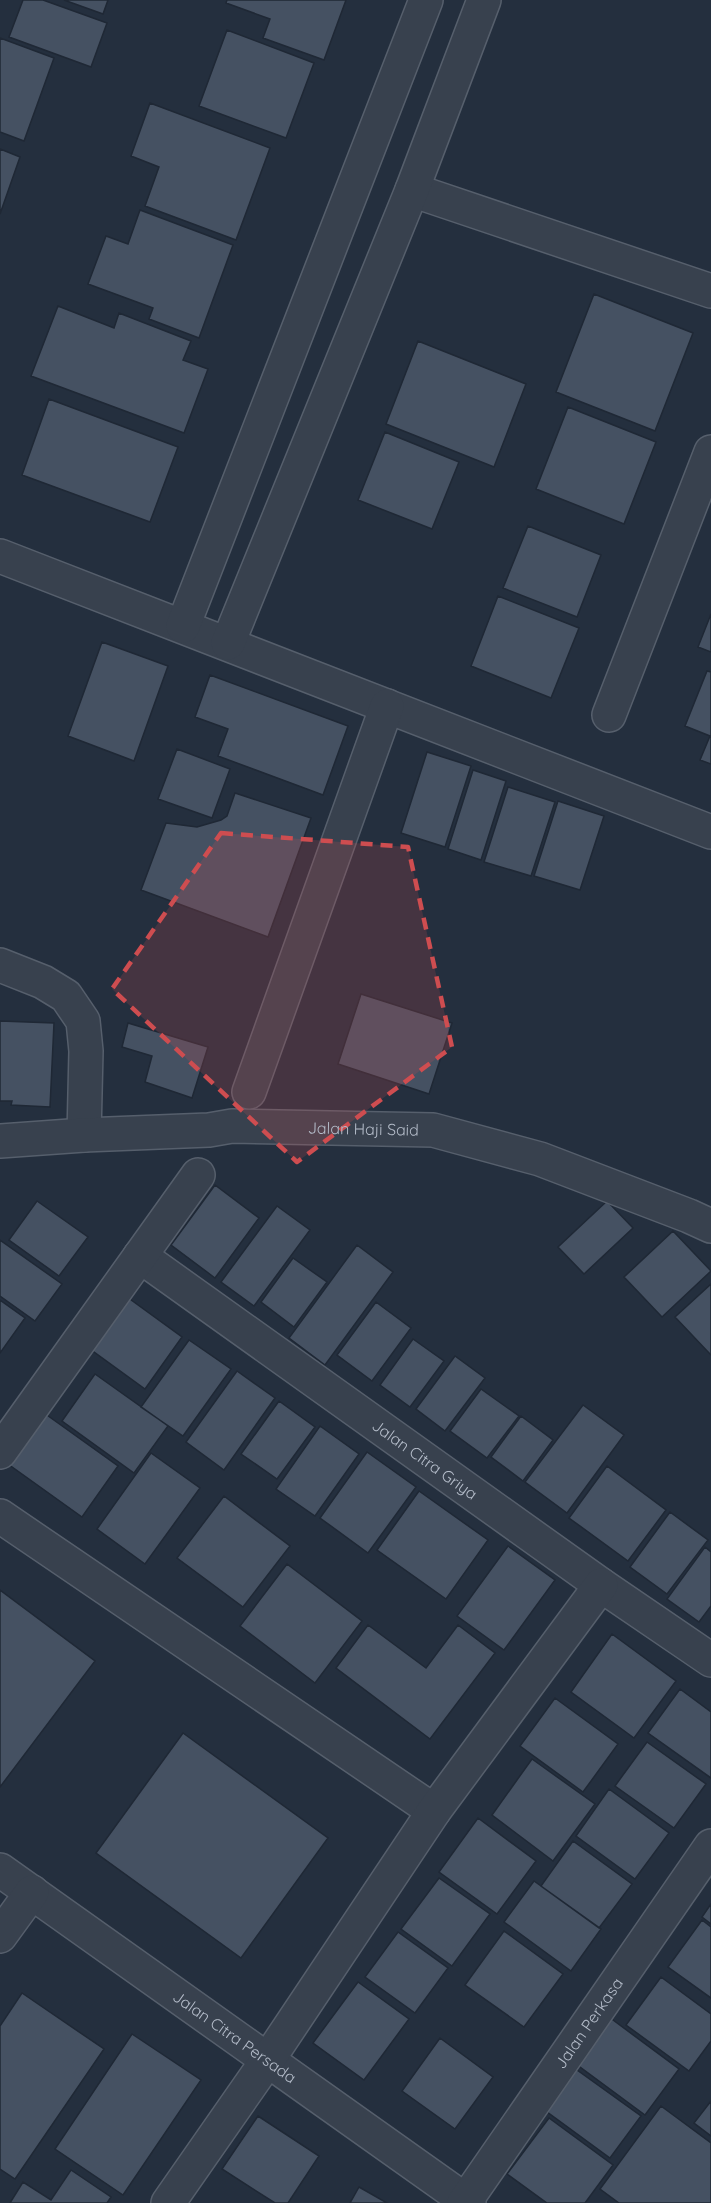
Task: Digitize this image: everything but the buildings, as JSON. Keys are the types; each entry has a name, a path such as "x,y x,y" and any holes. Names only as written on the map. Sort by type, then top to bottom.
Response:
{"street":[{"path":"183,626 426,0"},
{"path":"228,643 412,190 484,0"},
{"path":"412,190 711,291"},
{"path":"609,715 711,452"},
{"path":"0,556 711,831"},
{"path":"249,1092 387,706"},
{"path":"0,965 43,982 66,996 83,1021 86,1051 84,1135"},
{"name":"Jalan Haji Said","path":"0,1142 84,1135 209,1130 232,1126 433,1130 540,1159 711,1226"},
{"path":"0,1452 198,1175"},
{"name":"Jalan Citra Griya","path":"140,1256 711,1660"},
{"path":"0,1516 435,1811"},
{"path":"168,2203 267,2061 435,1811 602,1585"},
{"name":"Jalan Perkasa","path":"466,2202 711,1846"},
{"name":"Jalan Citra Persada","path":"0,1870 466,2202"},
{"path":"0,1936 32,1892"}],"highlighted area":[{"path":"221,833 408,847 452,1047 297,1162 112,989"}]}
